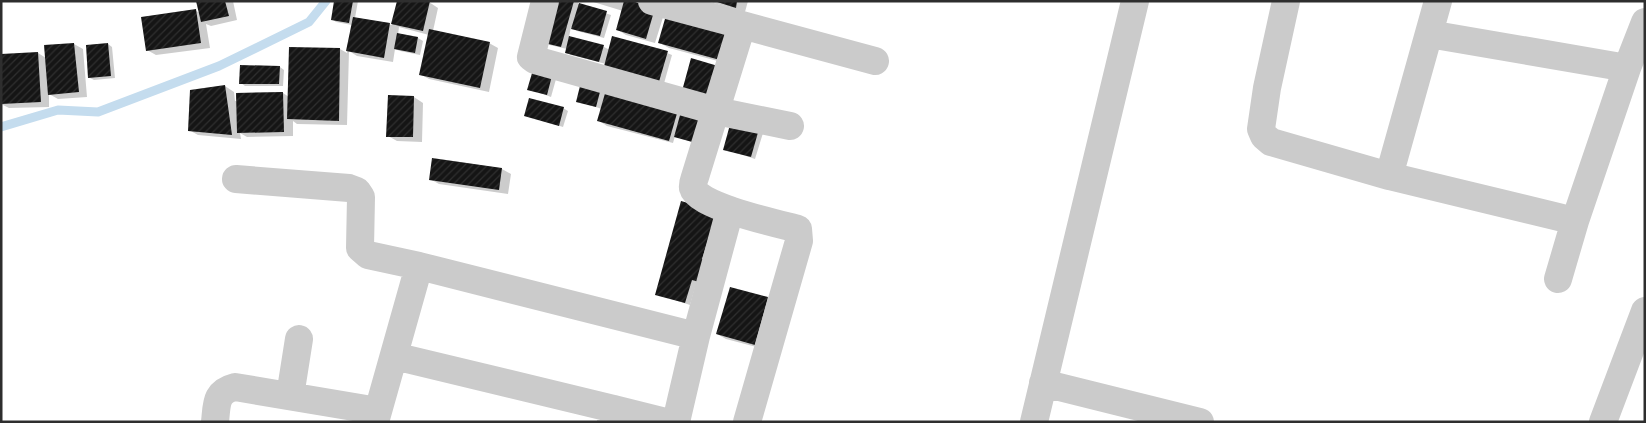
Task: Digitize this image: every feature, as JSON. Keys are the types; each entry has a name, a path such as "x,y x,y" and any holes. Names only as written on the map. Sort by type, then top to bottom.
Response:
{"street":[{"path":"544,1 530,57 535,60 716,111 790,126"},
{"path":"652,1 875,61"},
{"path":"1034,422 1135,1"},
{"path":"1286,1 1267,88 1261,129 1264,136 1271,142 1389,176 1575,221"},
{"path":"1389,176 1438,1"},
{"path":"1558,279 1575,221 1627,68 1645,22"},
{"path":"742,25 695,176 693,188 696,193 709,203 798,229 800,234 747,422"},
{"path":"1429,34 1627,68"},
{"path":"236,180 348,188 357,191 361,197 360,248 362,252 368,255 419,266 696,336"},
{"path":"676,422 696,336 730,210"},
{"path":"215,422 219,396 225,389 235,387 290,396 377,416 419,266"},
{"path":"1604,422 1642,326"},
{"path":"290,396 298,339"},
{"path":"394,356 612,416 666,422"},
{"path":"1043,383 1200,422"}],"building":[{"path":"196,1 225,1 229,16 201,22"},
{"path":"334,1 353,1 349,23 331,20"},
{"path":"397,1 430,1 423,31 391,24"},
{"path":"545,1 574,1 561,47 536,41"},
{"path":"624,1 632,1 655,8 646,39 616,30"},
{"path":"714,1 737,1 736,8"},
{"path":"579,3 607,11 600,36 571,29"},
{"path":"196,9 201,43 146,51 141,17"},
{"path":"667,12 728,29 720,60 658,43"},
{"path":"353,17 390,23 384,58 346,51"},
{"path":"429,29 490,42 480,88 419,75"},
{"path":"397,33 418,37 415,53 394,49"},
{"path":"569,36 604,45 599,62 565,53"},
{"path":"612,36 668,51 658,85 602,74"},
{"path":"74,43 79,92 48,95 44,45"},
{"path":"108,43 111,76 88,78 86,45"},
{"path":"289,47 340,48 339,121 287,119"},
{"path":"38,52 41,102 1,104 1,54"},
{"path":"691,58 718,66 709,99 682,91"},
{"path":"535,63 554,68 547,95 527,90"},
{"path":"240,65 280,66 279,84 239,84"},
{"path":"581,82 601,88 596,107 576,102"},
{"path":"225,85 232,135 188,131 190,90"},
{"path":"606,90 678,110 669,141 597,121"},
{"path":"283,92 284,132 237,133 236,93"},
{"path":"388,95 414,96 413,137 386,137"},
{"path":"529,98 564,107 559,126 524,116"},
{"path":"682,108 704,115 696,143 674,137"},
{"path":"731,121 759,129 751,157 723,150"},
{"path":"432,158 502,168 499,190 429,180"},
{"path":"681,201 717,211 702,259 705,260 699,282 692,280 685,303 655,295"},
{"path":"730,287 768,297 755,345 716,334"}],"waterway":[{"path":"1,127 58,110 98,112 219,66 309,22 326,1"}]}
